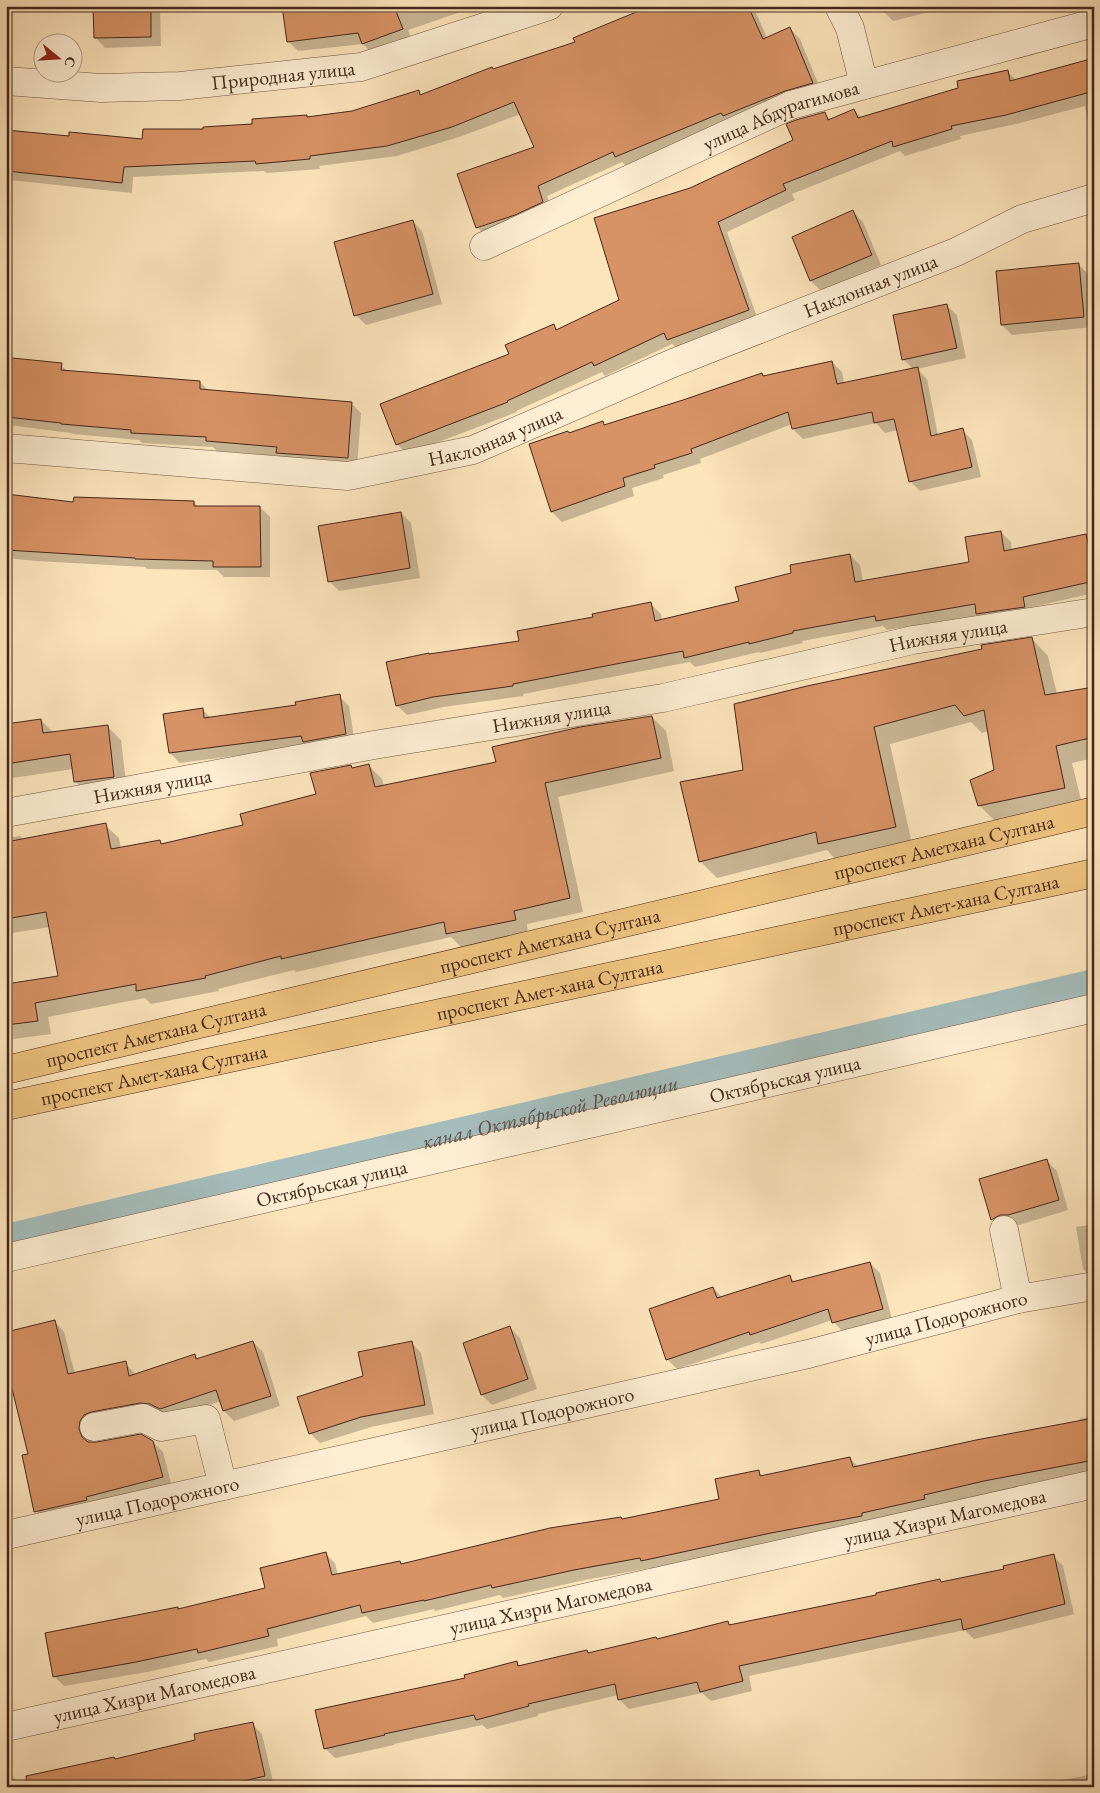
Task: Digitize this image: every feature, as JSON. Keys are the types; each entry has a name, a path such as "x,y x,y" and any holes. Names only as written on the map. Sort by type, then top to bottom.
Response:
{"main road":[{"name":"проспект Аметхана Султана","path":"6,1070 1094,811"},
{"name":"проспект Амет-хана Султана","path":"6,1106 1094,873"}],"street":[{"name":"Природная улица","path":"6,81 101,88 180,86 361,67 550,6"},
{"path":"839,6 850,28 864,85"},
{"name":"улица Абдурагимова","path":"484,246 791,105 1094,23"},
{"name":"Наклонная улица","path":"6,448 348,476 473,450 673,363 956,252 1022,220 1094,198"},
{"name":"Нижняя улица","path":"6,813 374,745 663,698 913,640 1094,612"},
{"name":"Октябрьская улица","path":"6,1258 1094,1008"},
{"path":"1004,1230 1018,1299"},
{"name":"улица Подорожного","path":"11,1534 808,1354 1018,1299 1094,1286"},
{"path":"94,1427 143,1418 161,1428 206,1418 223,1486"},
{"name":"улица Хизри Магомедова","path":"6,1727 1094,1484"}],"building":[{"path":"93,6 151,6 151,37 94,38"},
{"path":"282,6 394,6 403,29 362,44 358,33 287,42"},
{"path":"651,6 748,6 763,39 790,27 813,83 785,91 723,116 721,113 615,157 613,152 538,186 543,202 515,215 476,228 457,174 534,147 514,102 452,127 387,146 310,156 310,159 256,164 255,161 124,167 122,183 6,171 6,130 69,136 69,132 142,139 143,129 203,129 203,127 252,124 252,119 307,115 307,117 352,111 419,90 420,95 492,67 493,69 575,42 573,38"},
{"path":"1094,58 1094,91 1006,115 951,126 952,129 893,147 892,141 783,184 786,190 718,222 749,310 667,340 664,333 594,366 592,362 508,402 396,445 380,404 509,354 505,345 554,324 556,330 619,300 594,218 690,188 793,140 786,124 796,120 825,112 828,120 854,109 858,118 958,88 957,81 1008,70 1010,81"},
{"path":"853,210 872,255 810,281 792,237"},
{"path":"413,220 433,294 354,316 334,242"},
{"path":"1079,263 1084,317 1001,325 996,271"},
{"path":"947,304 957,348 902,360 893,315"},
{"path":"12,358 62,363 61,370 200,381 200,389 352,402 348,458 276,453 277,447 206,441 206,437 131,433 131,430 6,417 6,361 12,362"},
{"path":"832,361 837,384 918,367 931,436 963,428 972,467 909,482 894,419 874,423 872,412 792,429 788,412 691,449 692,453 654,465 655,468 623,478 625,486 551,512 529,444 603,421 604,425 762,373 763,376"},
{"path":"6,494 73,502 74,497 194,501 194,506 260,506 261,567 213,567 213,561 135,559 6,550"},
{"path":"401,512 410,568 328,582 318,526"},
{"path":"1001,531 1004,551 1086,534 1094,571 1094,581 1023,597 1025,607 976,614 975,604 876,621 875,616 793,631 793,633 749,644 749,642 684,658 683,651 513,684 513,686 433,697 396,706 386,662 429,653 519,641 517,631 593,617 592,614 651,602 655,621 739,601 735,587 791,573 790,565 850,554 855,582 969,562 965,537"},
{"path":"1032,637 1045,695 1094,687 1094,737 1056,746 1065,788 978,806 970,780 994,770 984,710 964,716 955,705 874,727 896,827 818,844 816,832 699,862 680,782 743,770 734,704 807,686 982,649 981,645"},
{"path":"340,694 346,734 303,742 301,736 169,753 163,714 203,708 204,718 296,705 295,702"},
{"path":"652,716 661,758 545,783 570,898 514,911 516,920 446,934 444,922 281,959 281,956 205,976 206,978 136,991 136,984 35,1003 38,1021 6,1025 6,984 58,976 46,912 6,919 6,842 106,823 111,849 160,840 161,844 243,825 240,814 316,794 310,773 351,765 352,768 369,764 375,787 496,762 492,747 580,727"},
{"path":"41,719 43,733 108,725 114,777 74,782 70,754 6,764 6,724"},
{"path":"1047,1159 1059,1200 1008,1215 1000,1215 991,1220 979,1179"},
{"path":"870,1262 883,1309 832,1323 828,1309 750,1335 749,1332 666,1360 649,1309 713,1287 717,1298 790,1275 792,1282"},
{"path":"55,1320 68,1374 126,1361 129,1376 195,1354 196,1359 253,1341 271,1396 223,1411 216,1390 160,1409 150,1404 140,1403 84,1415 80,1421 79,1429 82,1437 88,1442 141,1434 153,1441 163,1477 86,1497 87,1500 34,1512 22,1455 28,1454 6,1364 6,1332"},
{"path":"510,1326 528,1379 481,1395 463,1343"},
{"path":"412,1341 425,1405 361,1417 309,1434 297,1397 363,1376 358,1352"},
{"path":"1094,1418 1094,1460 984,1481 924,1495 925,1499 862,1513 862,1516 641,1561 640,1558 492,1588 491,1585 362,1613 360,1605 267,1629 269,1636 198,1653 197,1649 53,1677 45,1633 178,1607 178,1609 265,1588 260,1568 326,1552 332,1575 400,1561 401,1564 550,1528 621,1517 622,1519 719,1499 715,1479 759,1470 760,1476 850,1457 853,1467 976,1440"},
{"path":"1054,1554 1065,1604 963,1630 961,1619 739,1666 743,1681 700,1692 697,1682 618,1700 615,1684 528,1704 529,1706 476,1720 474,1715 324,1749 315,1710 465,1678 464,1675 517,1661 518,1666 587,1650 588,1653 656,1637 657,1639 728,1621 729,1625 876,1595 876,1593 940,1579 941,1582 1004,1569 1003,1566"},
{"path":"253,1722 265,1776 218,1787 27,1787 26,1776 114,1757 115,1759 195,1740 194,1734"}],"waterway":[{"name":"канал Октябрьской Революции","path":"6,1240 1094,985"}]}
